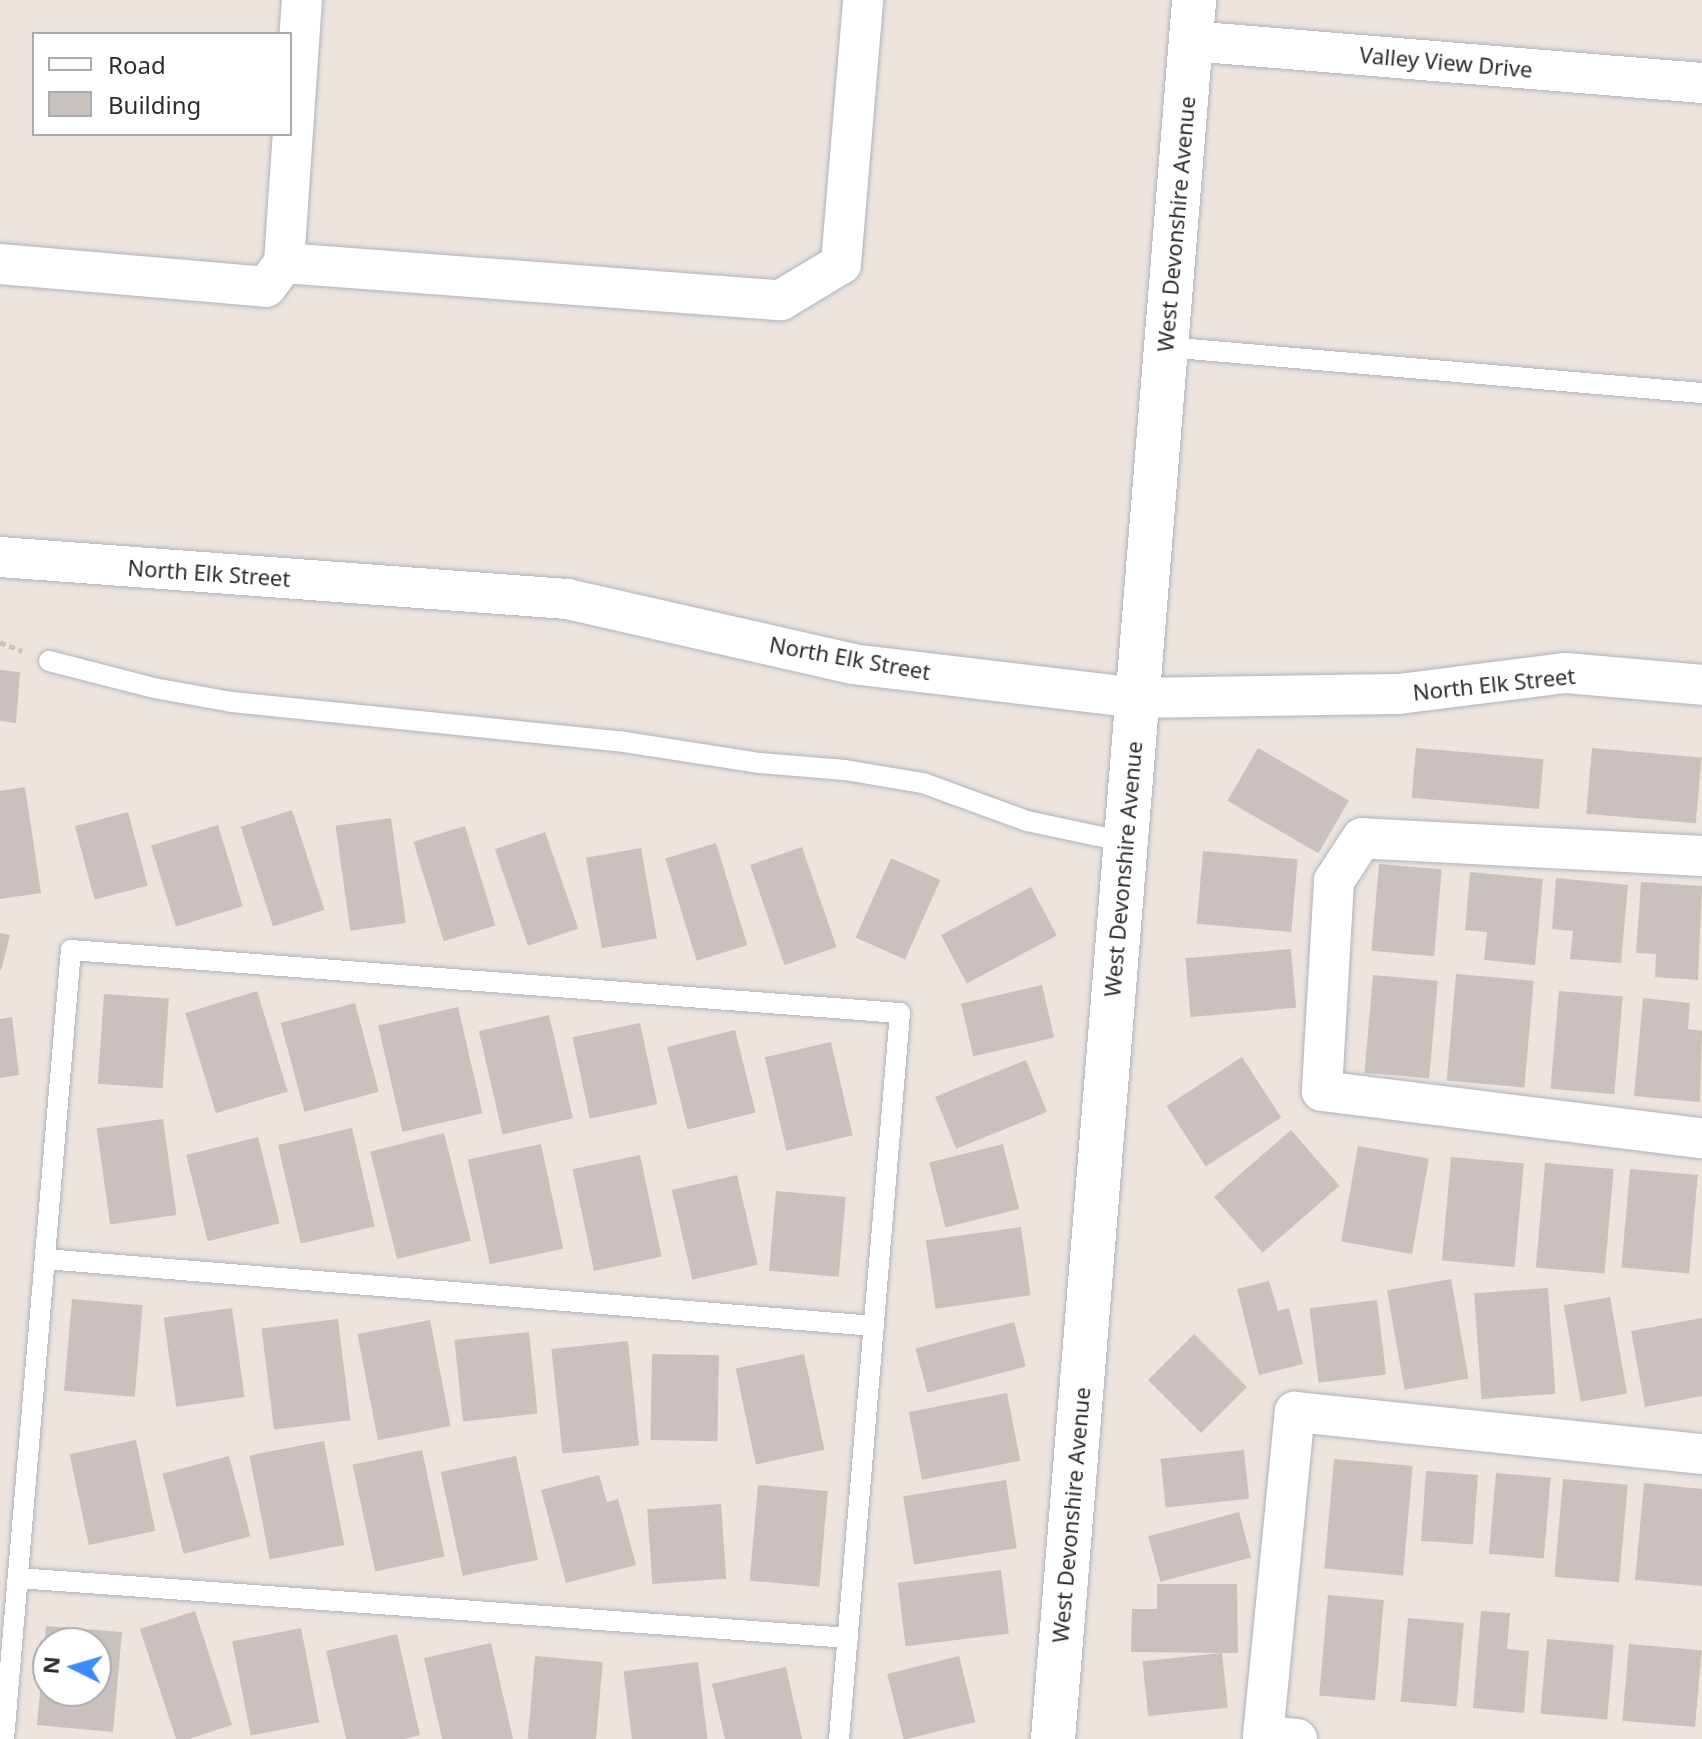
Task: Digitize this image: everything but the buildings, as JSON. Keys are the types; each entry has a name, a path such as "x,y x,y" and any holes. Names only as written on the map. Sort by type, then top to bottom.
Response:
{"street":[{"path":"0,264 266,287 284,263 302,0"},
{"path":"284,263 781,300 841,264 863,0"},
{"name":"Valley View Drive","path":"1192,21 1702,83"},
{"name":"West Devonshire Avenue","path":"1053,1739 1192,21"},
{"name":"North Elk Street","path":"0,557 567,599 852,664 1137,698 1399,694 1566,673 1702,685"},
{"path":"1702,856 1362,838 1334,881 1322,1091 1702,1138"},
{"path":"1297,1739 1263,1736 1295,1412 1702,1454"}],"lane":[{"path":"1166,347 1702,393"},
{"path":"49,661 154,688 232,702 618,741 760,763 860,772 923,783 1027,821 1126,842"},
{"path":"4,1739 71,950 900,1013 839,1739"},
{"path":"45,1259 874,1326"},
{"path":"18,1578 848,1638"}]}
